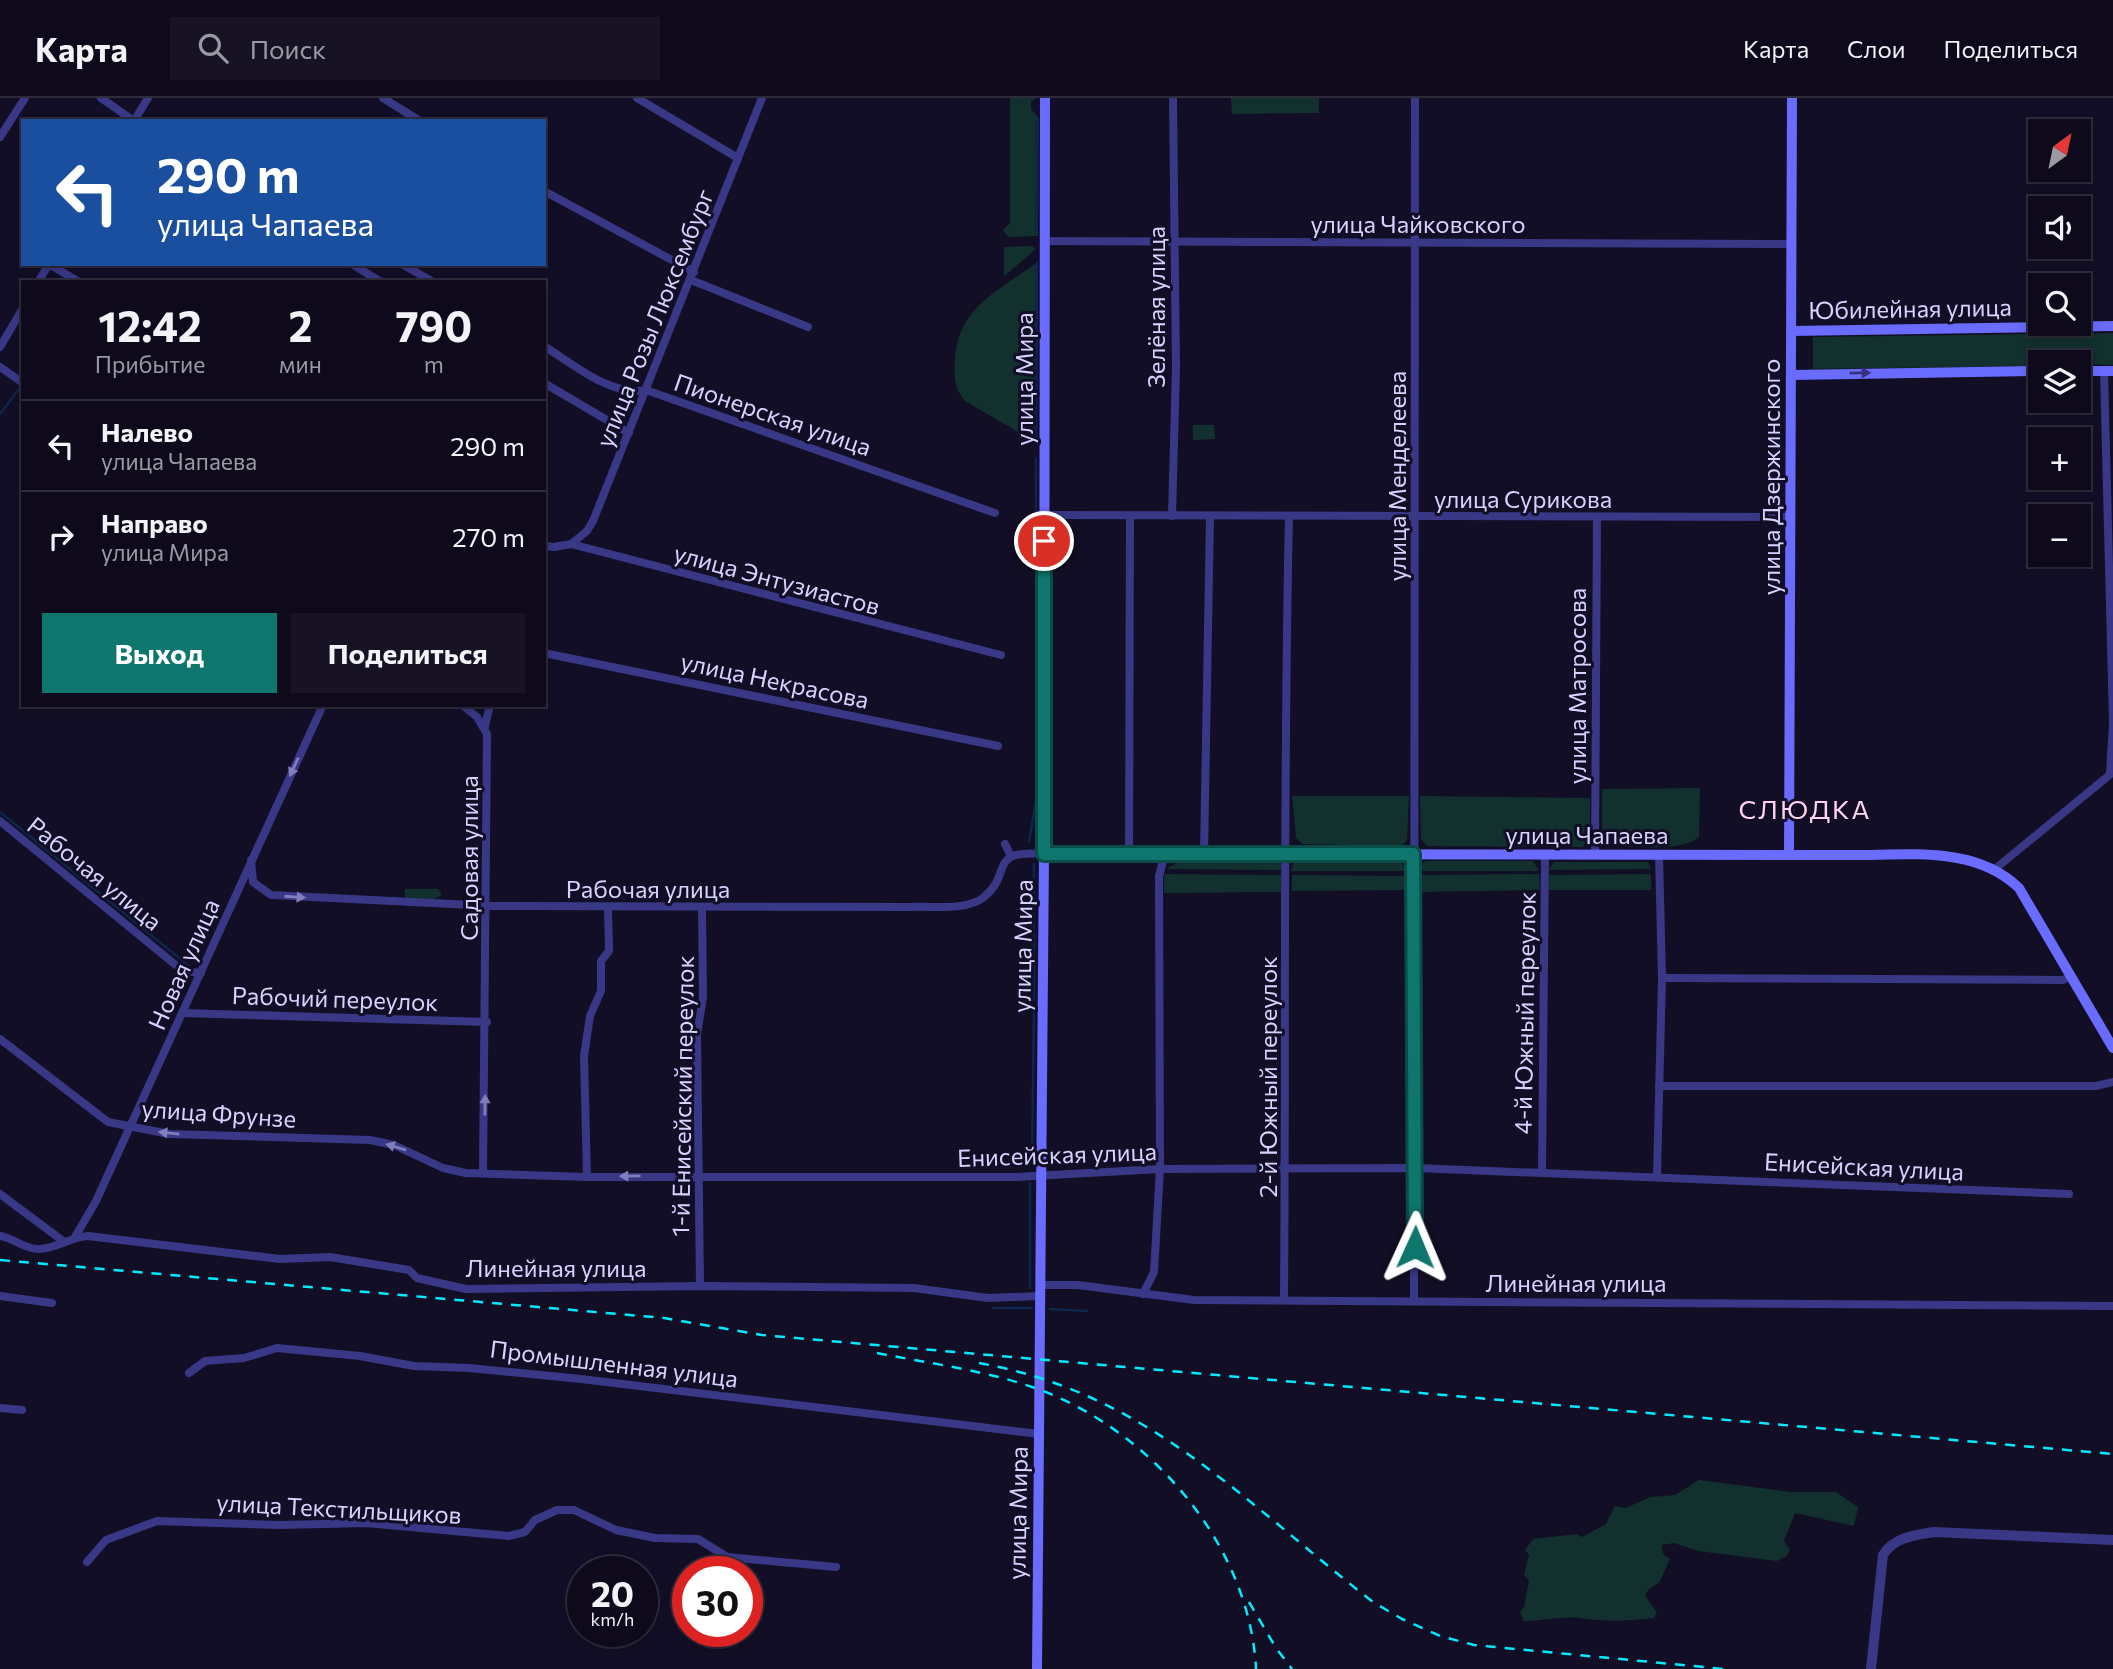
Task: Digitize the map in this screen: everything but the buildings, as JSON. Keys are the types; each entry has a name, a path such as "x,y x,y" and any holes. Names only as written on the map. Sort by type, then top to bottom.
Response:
{"main road":[{"name":"улица Мира","path":"1037,1669 1044,854 1045,98"},
{"name":"улица Дзержинского","path":"1789,855 1792,98"},
{"name":"Юбилейная улица","path":"1791,331 2113,326"},
{"path":"1791,375 2028,372"},
{"name":"улица Чапаева","path":"1044,854 1948,856 1995,869 2019,888 2113,1048"}],"street":[{"path":"0,137 24,98"},
{"path":"101,98 131,119"},
{"path":"135,119 148,98"},
{"path":"383,98 417,119"},
{"path":"637,98 738,158"},
{"name":"улица Розы Люксембург","path":"571,544 587,531 593,521 762,98"},
{"name":"Зелёная улица","path":"1172,516 1175,368 1173,98"},
{"name":"улица Менделеева","path":"1414,1300 1415,98"},
{"path":"546,192 692,276 808,327"},
{"name":"улица Чайковского","path":"1044,241 1792,244"},
{"path":"52,266 76,280"},
{"path":"355,266 378,280"},
{"path":"405,266 430,280"},
{"path":"0,347 21,311"},
{"name":"Пионерская улица","path":"546,347 618,389 635,393 646,390 995,513"},
{"path":"0,367 21,382"},
{"path":"1995,869 2099,786 2111,773 2113,723 2108,371"},
{"path":"546,384 629,433"},
{"name":"улица Сурикова","path":"1044,515 1791,517"},
{"path":"1129,854 1130,516"},
{"path":"1204,854 1210,516"},
{"name":"2-й Южный переулок","path":"1284,1299 1288,854 1285,708 1289,517"},
{"name":"улица Матросова","path":"1595,855 1597,517"},
{"name":"улица Энтузиастов","path":"546,546 571,544 1001,655"},
{"path":"546,553 554,547"},
{"name":"улица Некрасова","path":"546,653 998,746"},
{"name":"Новая улица","path":"75,1237 96,1201 322,707"},
{"path":"464,707 485,726 490,707"},
{"name":"Садовая улица","path":"483,1173 487,902 485,726"},
{"name":"Рабочая улица","path":"0,821 183,971 201,973"},
{"path":"1005,844 1011,856 1022,852 1044,854"},
{"path":"1143,1294 1154,1272 1160,1169 1159,876 1165,854"},
{"name":"4-й Южный переулок","path":"1542,1171 1545,855"},
{"path":"1657,1175 1662,978 1659,855"},
{"name":"Рабочая улица","path":"251,860 253,882 271,895 702,908 967,905 985,897 1003,863 1011,856"},
{"path":"587,1177 584,1056 590,1016 601,991 601,961 608,951 608,907"},
{"name":"1-й Енисейский переулок","path":"700,1286 697,1035 703,997 702,908"},
{"path":"1662,978 2063,980 2071,976"},
{"name":"Рабочий переулок","path":"182,1013 486,1022"},
{"name":"улица Фрунзе","path":"0,1039 97,1116 130,1127 169,1133 370,1140 394,1145 459,1172"},
{"path":"1659,1086 2096,1086 2113,1082"},
{"name":"Енисейская улица","path":"459,1172 587,1177 1040,1175 1160,1169 1416,1168 1657,1175 2068,1195"},
{"path":"0,1194 62,1241"},
{"name":"Линейная улица","path":"0,1236 28,1248 42,1250 75,1237 280,1259 330,1256 410,1270 418,1278 466,1289 700,1286 914,1288 988,1298 1078,1285 1194,1300 2113,1306"},
{"path":"0,1296 52,1303"},
{"name":"Промышленная улица","path":"189,1374 205,1361 244,1358 277,1348 360,1356 414,1366 469,1368 581,1379 1039,1434"},
{"path":"0,1408 22,1410"},
{"name":"улица Текстильщиков","path":"87,1562 106,1540 157,1521 280,1525 366,1523 509,1536 525,1532 536,1520 557,1510 574,1510 616,1530 655,1538 698,1539 726,1557 836,1567"},
{"path":"1871,1669 1883,1555 1887,1548 1906,1537 1934,1532 2113,1540"}],"green space":[{"path":"1010,98 1036,98 1031,102 1031,109 1039,118 1038,236 1008,237 1003,230 1010,223"},
{"path":"1231,98 1319,98 1319,113 1232,114"},
{"path":"1032,246 1036,249 1004,276 1004,247"},
{"path":"1038,262 1037,443 965,401 955,382 955,360 963,327 972,314 995,292"},
{"path":"2091,333 2113,333 2113,365 2091,364 2091,350 2028,350 2028,366 1813,369 1813,337 2091,336"},
{"path":"1193,425 1214,425 1215,439 1193,440"},
{"path":"1700,788 1699,837 1691,842 1651,848 1622,845 1602,837 1602,789"},
{"path":"1292,796 1409,796 1407,840 1402,846 1302,844 1296,837"},
{"path":"1420,796 1590,798 1590,832 1583,847 1427,846 1421,839"},
{"path":"1182,860 1276,860 1281,864 1281,870 1166,869"},
{"path":"1295,860 1400,861 1407,871 1291,871"},
{"path":"1426,861 1533,861 1539,871 1419,871 1420,865"},
{"path":"1554,862 1648,862 1651,869 1549,870"},
{"path":"1164,874 1281,875 1281,892 1164,893"},
{"path":"1539,874 1540,890 1420,892 1420,875"},
{"path":"1651,874 1651,890 1549,890 1549,875"},
{"path":"1292,875 1407,876 1407,890 1292,891"},
{"path":"405,889 438,889 442,895 432,900 405,898"},
{"path":"1699,1480 1791,1492 1836,1492 1858,1507 1854,1526 1795,1513 1784,1541 1790,1550 1787,1556 1777,1561 1698,1551 1674,1543 1662,1545 1663,1554 1670,1559 1659,1583 1645,1595 1657,1613 1654,1618 1617,1621 1567,1618 1524,1621 1520,1612 1524,1607 1529,1580 1524,1575 1529,1555 1525,1550 1533,1539 1577,1534 1582,1537 1606,1524 1615,1506 1626,1508 1650,1497 1675,1495"}],"waterway":[{"path":"1036,230 1037,121"},
{"path":"1036,440 1037,263"},
{"path":"0,414 19,389"},
{"path":"1029,841 1037,796 1036,458"},
{"path":"0,812 189,966"},
{"path":"1034,864 1034,1000"},
{"path":"1032,1160 1034,1008"},
{"path":"1030,1183 1030,1288"},
{"path":"993,1308 1032,1308"},
{"path":"1050,1309 1087,1311"}],"railway":[{"path":"0,1260 664,1318 762,1335 2113,1454"},
{"path":"877,1353 982,1373 1023,1384 1084,1410 1122,1435 1158,1466 1189,1500 1215,1539 1236,1580 1250,1624 1256,1669"},
{"path":"979,1363 1039,1378 1094,1399 1144,1425 1236,1490 1373,1602 1440,1636 1474,1645 1724,1669"},
{"path":"1249,1602 1276,1648 1292,1669"}],"district":[{"name":"СЛЮДКА","path":"1805,808"}],"route":[{"path":"1044,541 1044,854 1413,854 1415,1247"}]}
